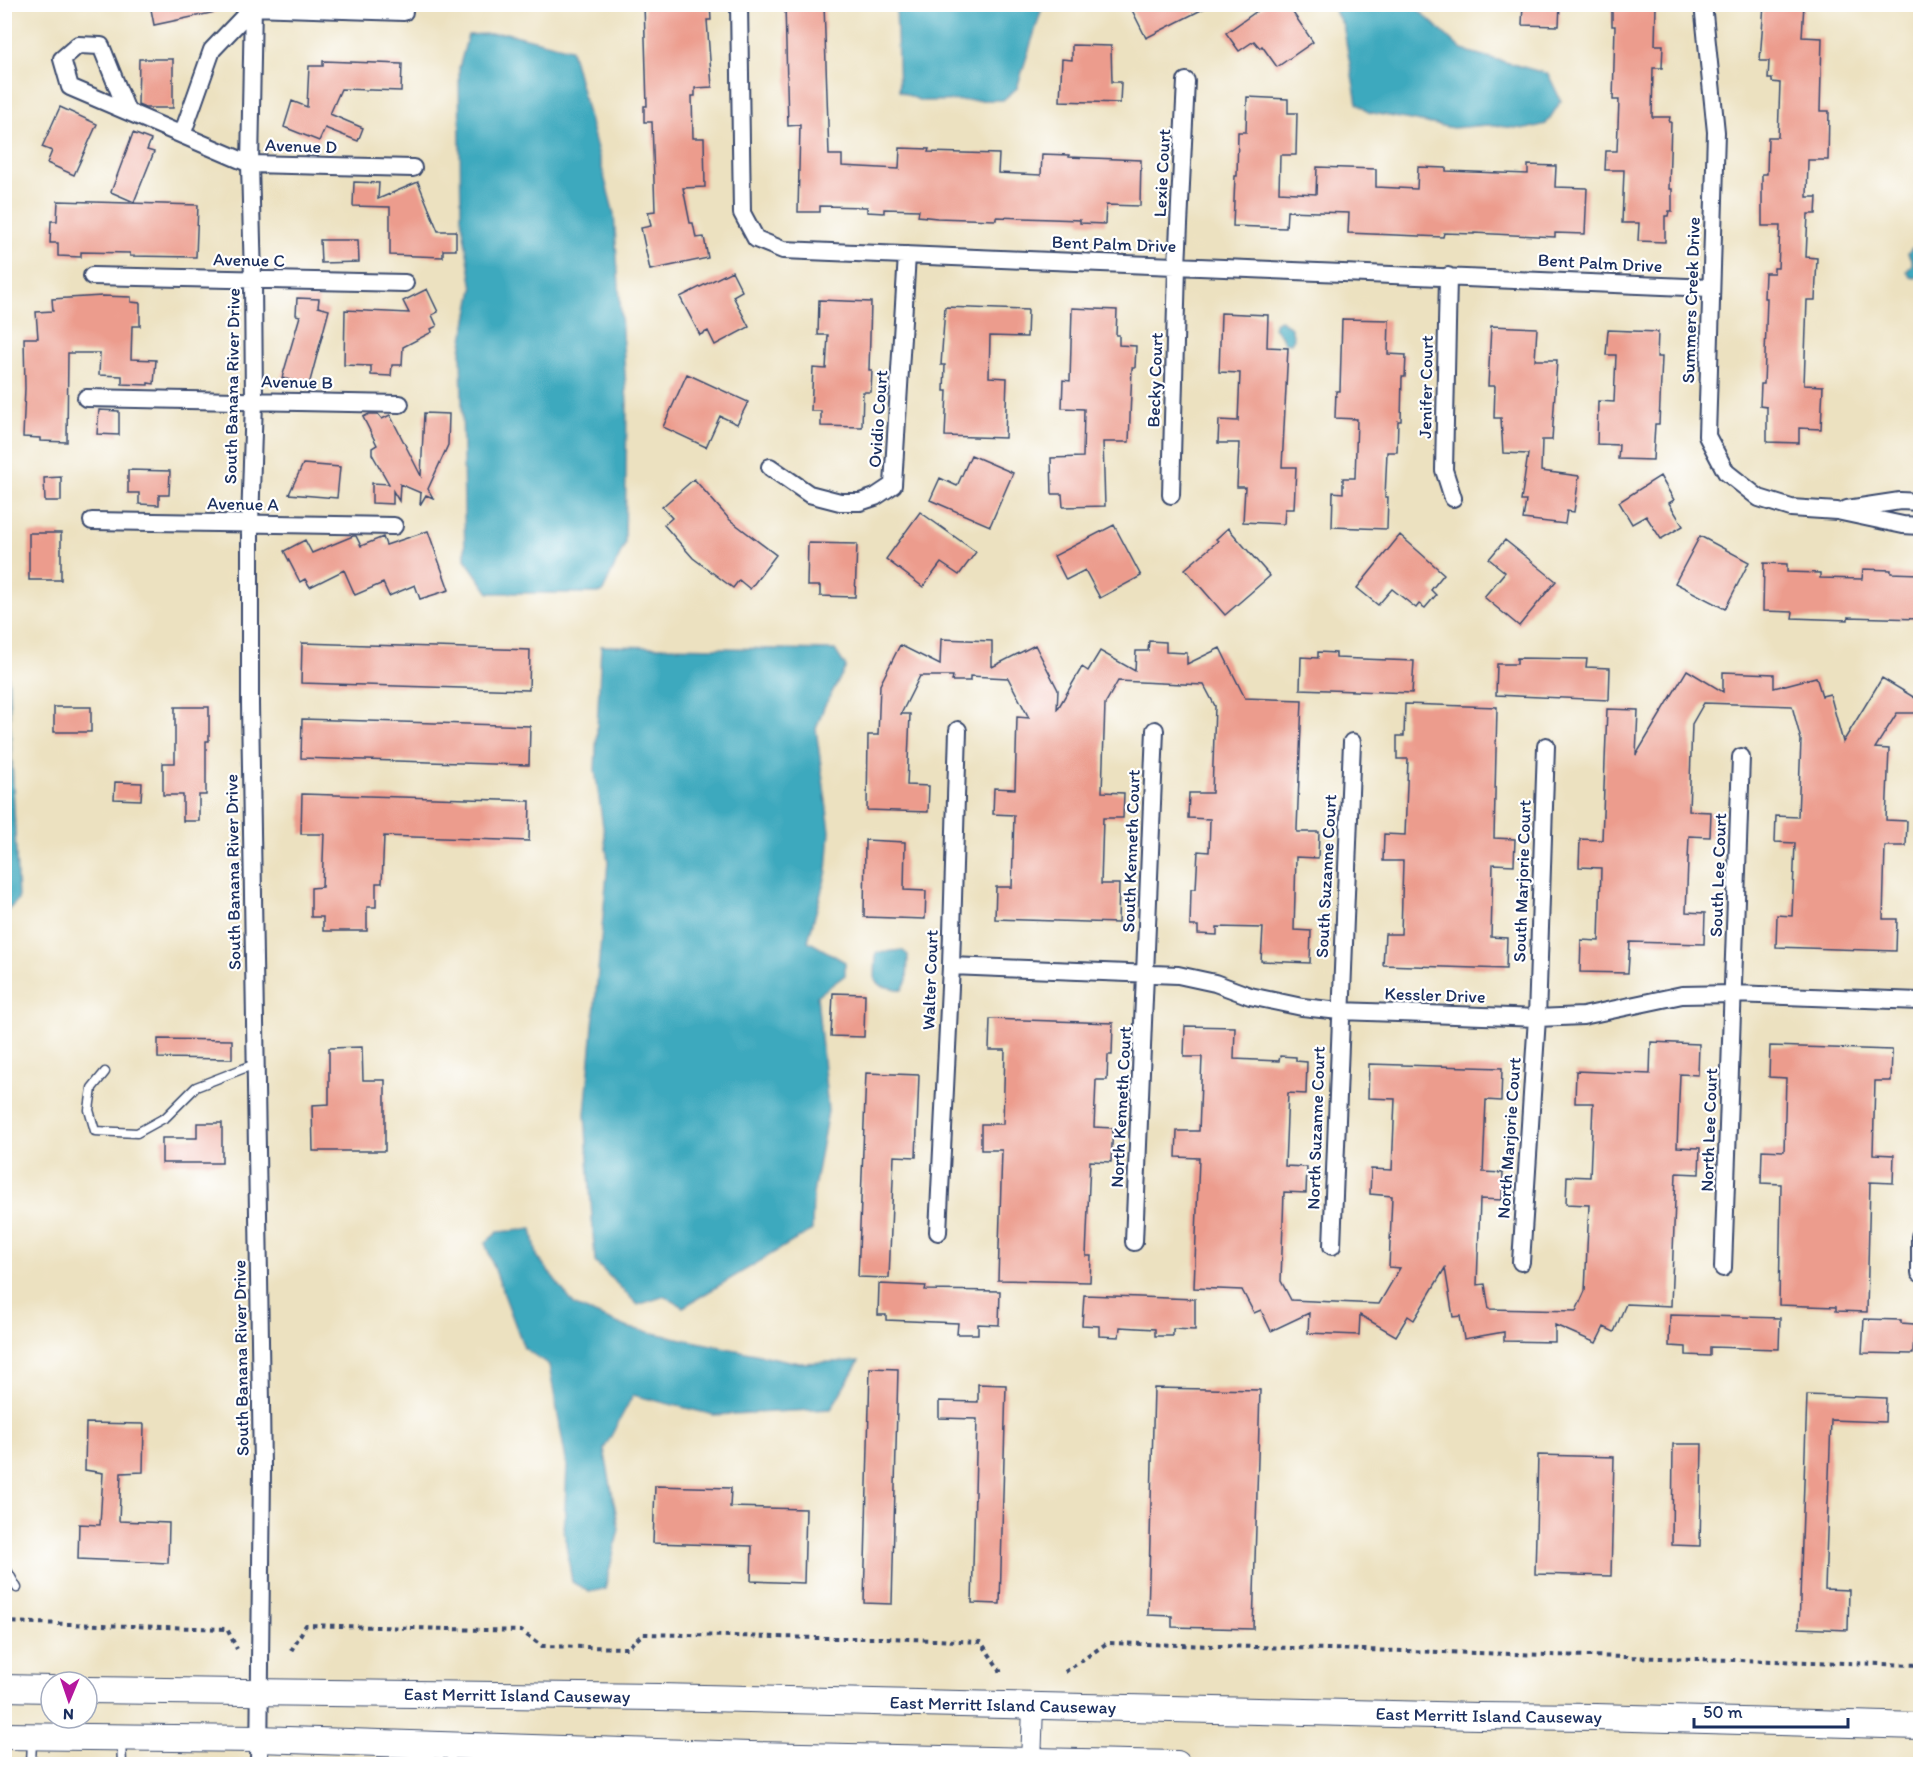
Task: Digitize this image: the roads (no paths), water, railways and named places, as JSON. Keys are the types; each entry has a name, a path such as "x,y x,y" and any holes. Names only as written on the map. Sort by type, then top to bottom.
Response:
{"main road":[{"path":"4,1688 39,1689"},
{"name":"East Merritt Island Causeway","path":"99,1690 658,1697 1920,1726"},
{"path":"4,1736 258,1739 451,1755 638,1754 1177,1764"}],"street":[{"name":"Bent Palm Drive","path":"739,4 742,213 756,239 783,250 1711,288"},
{"name":"Summers Creek Drive","path":"1703,4 1716,132 1707,436 1726,472 1759,498 1791,508 1837,511 1903,525 1920,526"},
{"path":"182,135 212,51 253,6 404,12"},
{"name":"South Banana River Drive","path":"253,6 250,164 254,401 250,524 250,704 262,1468 259,1764"},
{"name":"Lexie Court","path":"1177,266 1186,81"},
{"name":"Avenue D","path":"128,111 250,164 413,168"},
{"name":"Ovidio Court","path":"770,467 809,494 840,502 860,502 875,497 893,485 907,255"},
{"name":"Becky Court","path":"1171,495 1177,266"},
{"name":"Avenue C","path":"92,276 405,283"},
{"name":"Jenifer Court","path":"1448,276 1444,470 1452,498"},
{"name":"Avenue B","path":"86,398 400,404"},
{"name":"Summers Creek Drive","path":"1837,511 1900,501 1920,502"},
{"name":"Avenue A","path":"92,521 394,526"},
{"name":"Walter Court","path":"938,1232 951,966 958,730"},
{"name":"South Kenneth Court","path":"1146,973 1155,730"},
{"name":"South Suzanne Court","path":"1340,1011 1352,742"},
{"name":"South Marjorie Court","path":"1537,1018 1546,746"},
{"name":"South Lee Court","path":"1734,994 1741,757"},
{"name":"Kessler Drive","path":"951,966 1146,973 1187,977 1215,983 1250,996 1302,1007 1340,1011 1537,1018 1583,1016 1682,995 1734,994 1920,1001"},
{"name":"North Kenneth Court","path":"1134,1242 1146,973"},
{"name":"North Lee Court","path":"1724,1268 1734,994"},
{"name":"North Suzanne Court","path":"1332,1246 1340,1011"},
{"name":"North Marjorie Court","path":"1521,1262 1537,1018"},
{"path":"1920,1236 1920,1273"},
{"path":"1031,1763 1033,1706"}],"lane":[{"path":"105,1072 92,1088 89,1110 94,1131 137,1133 166,1117 196,1087 255,1064"},
{"path":"4,1565 17,1588"},
{"path":"31,1764 32,1737"},
{"path":"121,1738 122,1764"}],"water":[{"path":"896,4 1043,5 1017,88 1003,100 921,101 899,91"},
{"path":"1331,5 1413,5 1462,50 1548,74 1561,101 1546,124 1526,129 1487,125 1453,128 1368,112 1357,103 1343,25"},
{"path":"506,33 571,49 614,214 627,403 625,544 602,593 489,593 465,559 461,350 473,289 461,216 459,68 468,35"},
{"path":"1912,248 1920,248 1920,275 1916,278 1910,277 1907,271 1912,264 1908,253"},
{"path":"1280,320 1290,326 1294,338 1291,343 1284,342 1274,328 1274,323"},
{"path":"5,601 18,900 4,913"},
{"path":"601,646 835,650 846,667 824,707 816,729 830,831 827,871 808,941 845,962 845,975 817,996 828,1111 813,1194 812,1230 683,1307 665,1296 638,1305 595,1262 585,1114 608,862 595,770"},
{"path":"902,950 908,955 907,980 902,990 882,986 875,980 876,953"},
{"path":"532,1229 537,1256 575,1306 629,1328 799,1363 859,1361 831,1409 714,1415 633,1395 604,1449 619,1529 605,1589 589,1592 572,1582 564,1531 567,1466 549,1365 524,1348 485,1243 498,1232"}]}
